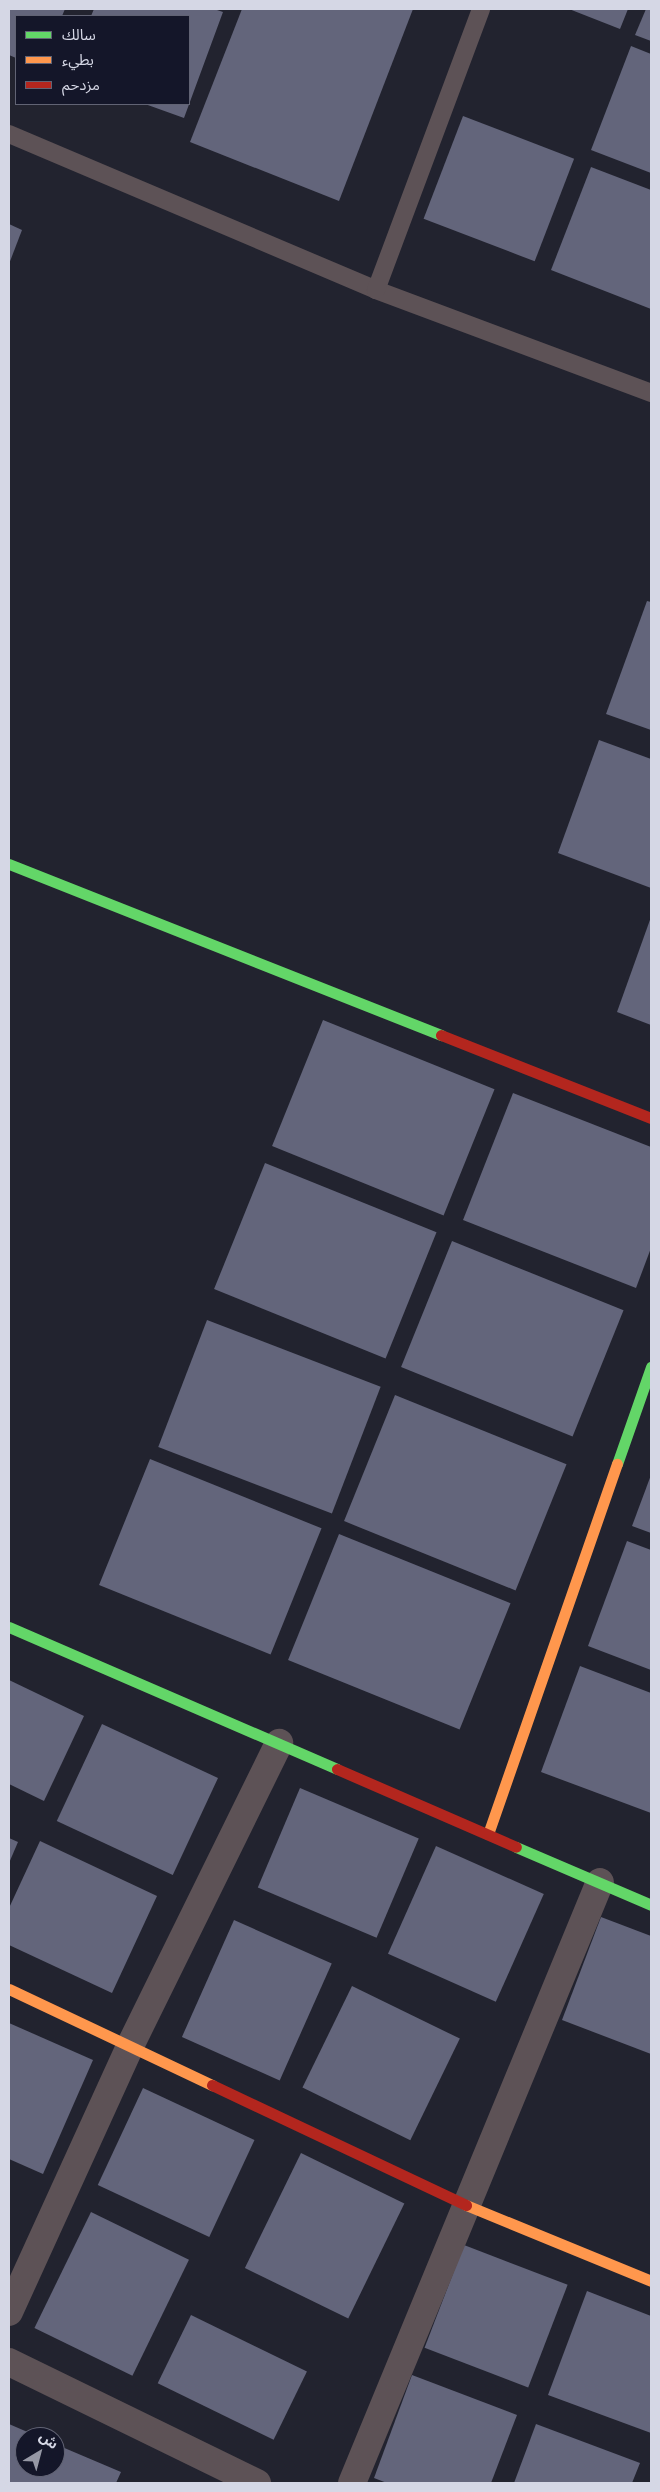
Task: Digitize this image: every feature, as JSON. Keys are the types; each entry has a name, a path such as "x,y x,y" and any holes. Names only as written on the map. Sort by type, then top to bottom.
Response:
{"street":[{"path":"9,864 651,1118"},
{"path":"488,1834 651,1367"},
{"path":"9,1627 651,1905"},
{"path":"9,2312 130,2046 279,1743"},
{"path":"352,2483 600,1882"},
{"path":"9,1989 466,2205 651,2281"},
{"path":"9,2362 258,2483"}],"lane":[{"path":"376,290 480,9"},
{"path":"9,134 376,290 651,394"}],"building":[{"path":"9,9 65,9 62,15 15,15 15,58 9,55"},
{"path":"94,9 214,9 223,12 190,102 190,15 91,15"},
{"path":"242,9 413,9 339,201 190,142"},
{"path":"569,9 628,9 620,29"},
{"path":"646,9 651,9 651,41 635,35"},
{"path":"631,46 651,54 651,173 591,150"},
{"path":"148,105 189,105 184,118"},
{"path":"463,116 574,159 535,261 424,219"},
{"path":"591,167 651,190 651,309 551,270"},
{"path":"9,224 22,230 9,264"},
{"path":"647,601 651,602 651,730 606,714"},
{"path":"599,740 651,759 651,888 558,853"},
{"path":"651,917 651,1025 617,1012"},
{"path":"323,1020 495,1089 444,1215 272,1146"},
{"path":"513,1093 651,1147 651,1248 636,1288 463,1220"},
{"path":"265,1163 437,1232 386,1358 214,1289"},
{"path":"452,1241 624,1310 573,1436 401,1367"},
{"path":"207,1320 381,1387 332,1514 158,1447"},
{"path":"395,1395 567,1464 516,1590 344,1521"},
{"path":"150,1459 322,1528 271,1654 99,1585"},
{"path":"651,1475 651,1533 632,1526"},
{"path":"339,1534 511,1603 460,1729 288,1660"},
{"path":"627,1541 651,1550 651,1670 588,1646"},
{"path":"580,1666 651,1693 651,1813 541,1772"},
{"path":"9,1680 84,1716 44,1801 9,1784"},
{"path":"102,1724 218,1778 173,1875 57,1821"},
{"path":"300,1788 419,1838 377,1938 258,1887"},
{"path":"9,1838 18,1842 9,1863"},
{"path":"40,1841 157,1896 112,1993 9,1945 9,1908"},
{"path":"436,1846 544,1894 496,2002 388,1954"},
{"path":"601,1917 651,1936 651,2054 562,2020"},
{"path":"234,1920 332,1964 280,2080 182,2037"},
{"path":"352,1986 460,2039 410,2140 302,2088"},
{"path":"9,2023 93,2060 43,2174 9,2159"},
{"path":"143,2088 254,2140 209,2237 98,2185"},
{"path":"301,2153 404,2203 348,2318 245,2268"},
{"path":"91,2212 189,2260 132,2376 34,2328"},
{"path":"464,2245 568,2285 528,2387 425,2348"},
{"path":"587,2291 651,2316 651,2433 548,2395"},
{"path":"191,2315 307,2372 274,2440 158,2383"},
{"path":"412,2375 517,2415 491,2483 387,2483 374,2478"},
{"path":"9,2424 16,2427 15,2477 65,2477 65,2448 121,2472 116,2483 9,2483"},
{"path":"536,2424 640,2463 632,2483 514,2483"}],"traffic: fast":[{"path":"9,864 441,1035"},
{"path":"617,1464 651,1367"},
{"path":"9,1627 337,1769"},
{"path":"516,1847 651,1905"}],"traffic: slow":[{"path":"488,1834 617,1464"},
{"path":"9,1989 212,2085"},
{"path":"466,2205 651,2281"}],"traffic: jam":[{"path":"441,1035 651,1118"},
{"path":"337,1769 516,1847"},
{"path":"212,2085 466,2205"}]}
